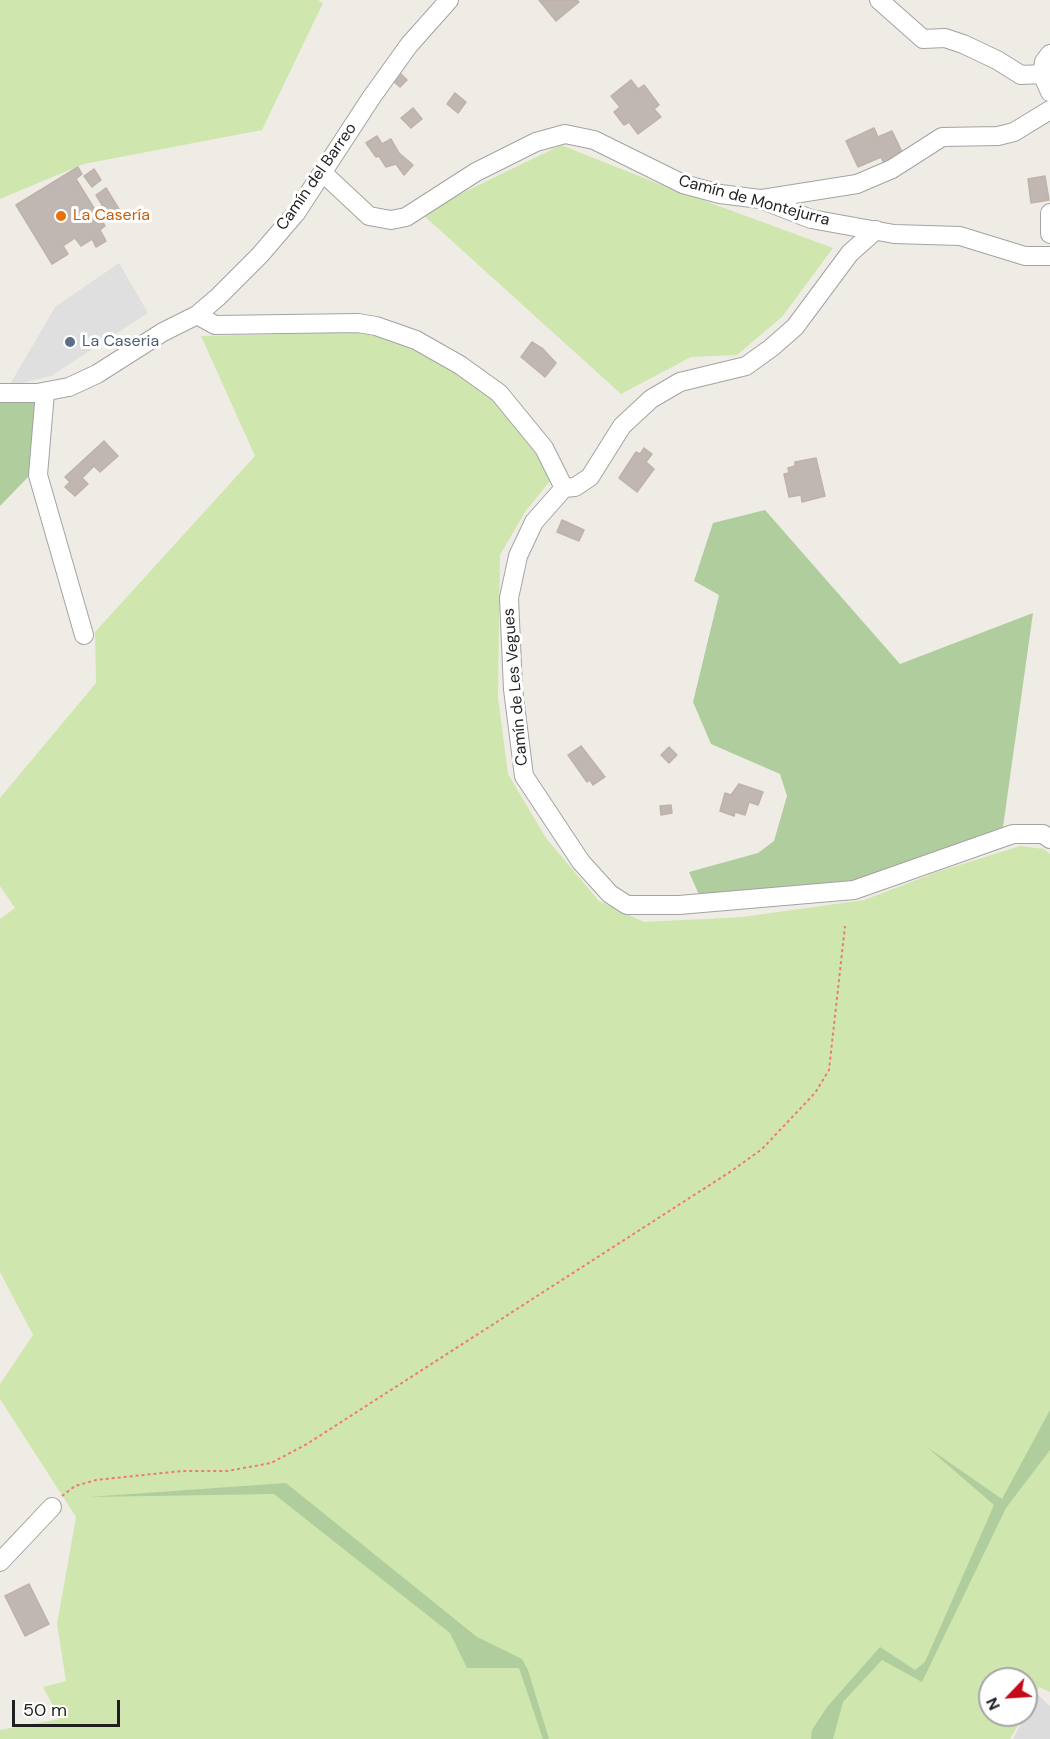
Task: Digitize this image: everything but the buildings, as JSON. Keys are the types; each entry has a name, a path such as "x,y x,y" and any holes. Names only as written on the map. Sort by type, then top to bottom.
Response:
{"street":[{"name":"Camín del Barreo","path":"0,393 45,392 69,387 97,374 163,332 197,315 260,255 296,213 371,98 409,45 449,0"},
{"path":"879,0 923,39 945,38 997,60 1022,75 1042,74"},
{"path":"1050,54 1044,62 1042,74 1050,92"},
{"path":"760,200 857,184 892,169 942,137 998,136 1014,132 1050,110"},
{"name":"Camín de Montejurra","path":"323,173 369,216 391,220 406,217 476,172 536,142 565,134 594,140 683,184 720,194 760,200 811,219 894,234 960,236 1025,256 1050,256"},
{"path":"1050,213 1050,234"},
{"path":"197,315 215,325 358,323 376,326 416,340 460,365 499,393 544,448 564,488 575,487 590,477 622,426 651,399 680,382 746,366 771,348 795,327 849,253 876,230"},
{"path":"45,392 38,475 84,635"},
{"name":"Camín de Les Vegues","path":"564,488 534,522 518,555 509,597 513,689 524,776 574,852 610,894 627,905 644,907 854,890 1013,834 1043,834 1050,839"},
{"path":"0,1562 52,1507"}],"path":[{"path":"52,1507 64,1492 96,1480 182,1471 227,1471 271,1463 307,1444 720,1180 762,1149 815,1093 829,1070 845,926"}],"shaded area":[{"name":"La Caseria","path":"119,263 148,313 51,376 9,386 55,307"},
{"path":"1038,1695 1050,1706 1050,1739 1013,1739 1019,1727 1038,1727"}],"green space":[{"path":"0,0 318,0 323,3 262,130 84,164 0,199"},
{"path":"561,145 833,248 782,317 737,355 691,357 621,394 421,213"},
{"path":"368,332 399,343 447,366 509,412 544,460 550,481 525,512 500,555 498,697 508,774 546,838 599,901 644,922 742,917 864,900 937,872 1020,846 1044,849 1050,854 1050,1692 1039,1687 1038,1689 1038,1667 978,1667 978,1727 1017,1727 1010,1739 0,1739 0,1730 60,1719 43,1687 66,1681 57,1624 76,1517 0,1399 0,1384 33,1335 0,1272 0,919 15,908 0,886 0,798 96,683 95,632 255,456 201,336"},
{"path":"0,393 37,393 31,474 0,506"},
{"path":"765,510 900,664 1033,613 1003,827 850,883 700,897 689,872 758,853 774,841 787,796 780,774 711,744 693,702 719,595 694,581 713,523"},
{"path":"1050,1410 1050,1450 1006,1508 922,1682 882,1660 843,1702 833,1739 811,1739 812,1730 827,1707 880,1647 915,1670 925,1662 994,1505 927,1447 1002,1499"},
{"path":"286,1483 477,1637 522,1659 528,1670 549,1739 543,1739 519,1668 467,1668 450,1633 274,1494 89,1497"}],"place":[{"name":"La Casería","path":"61,216"},
{"name":"La Caseria","path":"70,342"}]}
